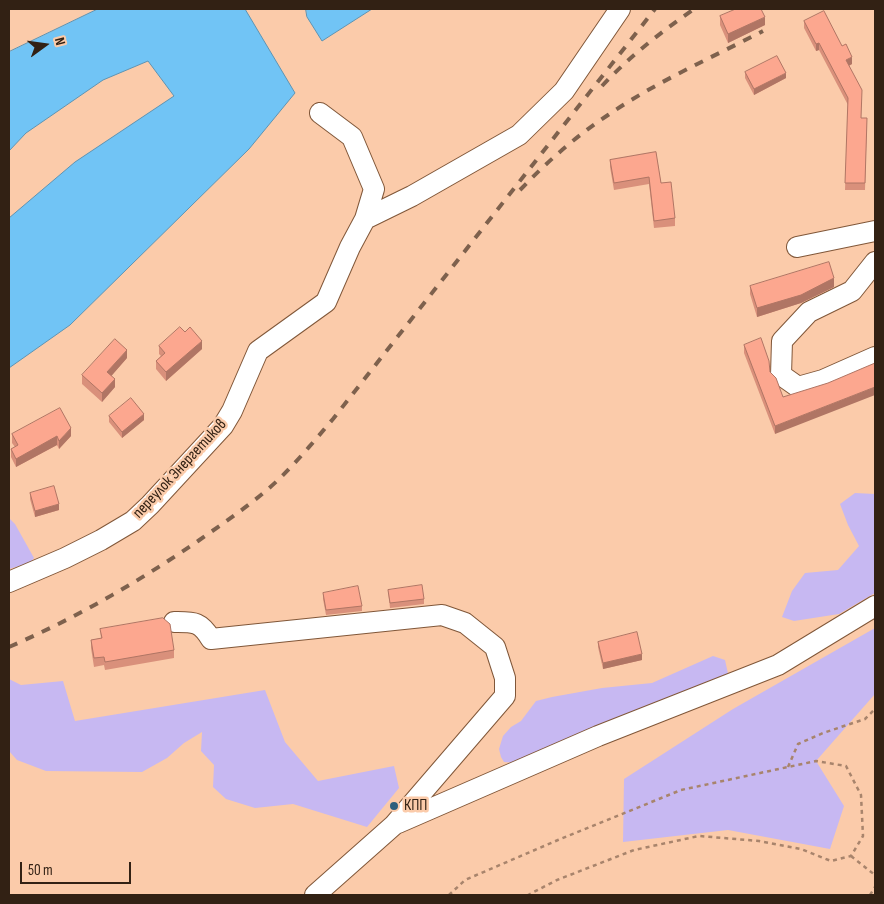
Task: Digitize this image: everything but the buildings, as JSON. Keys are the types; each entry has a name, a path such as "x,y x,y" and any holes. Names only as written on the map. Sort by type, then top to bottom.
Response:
{"street":[{"path":"365,219 412,196 519,135 564,91 620,9"},
{"name":"переулок Энергетиков","path":"9,582 58,562 101,540 121,529 150,506 223,426 232,411 258,351 326,302 365,219 374,189 352,137 320,113"},
{"path":"796,247 875,231"},
{"path":"875,262 852,291 809,312 782,341 781,375 798,387 823,380 875,357"},
{"path":"394,825 598,736 778,665 875,606"},
{"path":"174,622 196,622 206,630 211,639 442,615 465,623 495,647 505,678 505,696 394,825 315,895"}],"path":[{"path":"788,767 798,744 823,733 865,719 875,709"},
{"path":"449,895 465,880 681,790 816,761 846,766 861,795 863,836 851,856 831,861 801,849 759,841 699,836 634,850 557,880 528,895"},
{"path":"851,856 875,875"},
{"path":"870,895 875,887"}],"shaded area":[{"path":"855,493 875,494 875,593 839,614 794,621 782,617 792,591 805,573 838,570 859,546 840,504"},
{"path":"9,518 15,524 34,558 30,563 9,569"},
{"path":"875,628 875,694 816,761 844,806 830,849 728,830 623,842 624,779 733,709"},
{"path":"713,656 725,660 729,678 519,763 504,762 501,757 499,749 503,736 511,727 521,721 536,701 602,688 652,683"},
{"path":"9,679 21,685 63,681 75,721 265,690 285,742 318,781 394,766 399,788 367,827 293,804 255,808 226,799 213,787 214,765 201,751 202,732 184,743 167,758 142,772 46,771 17,760 9,751"}],"water":[{"path":"98,9 245,9 295,93 249,149 70,325 9,368 9,218 75,162 174,96 148,61 103,80 26,133 9,151 9,52"},
{"path":"306,9 372,9 322,41 307,17"}],"railway":[{"path":"9,647 82,612 153,571 238,512 284,474 333,419 655,9"},
{"path":"602,86 646,45 694,9"},
{"path":"520,190 562,150 626,103 664,81 763,31"}],"place":[{"name":"КПП","path":"394,806"}]}
